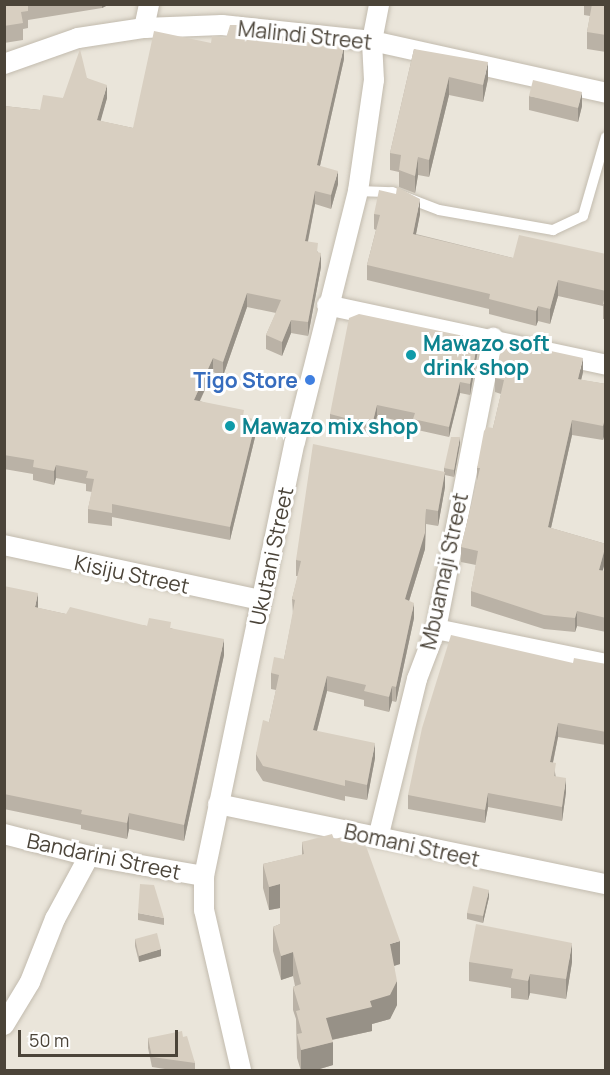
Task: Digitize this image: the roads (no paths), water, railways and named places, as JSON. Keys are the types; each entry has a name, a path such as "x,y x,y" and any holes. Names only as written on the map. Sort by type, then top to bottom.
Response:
{"street":[{"path":"144,28 149,4"},
{"name":"Ukutani Street","path":"241,1071 204,910 204,876 261,600 327,305 358,191 374,80 372,41 379,4"},
{"name":"Malindi Street","path":"4,64 78,38 144,28 222,25 372,41 606,93"},
{"path":"327,305 493,338 606,365"},
{"name":"Mbuamaji Street","path":"378,838 417,679 436,629 493,338"},
{"name":"Kisiju Street","path":"4,545 261,600"},
{"path":"436,629 606,664"},
{"name":"Bomani Street","path":"218,804 606,884"},
{"name":"Bandarini Street","path":"4,834 89,856 204,876"},
{"path":"4,1025 30,982 55,919 89,856"}],"lane":[{"path":"358,191 392,192 439,210 553,230 583,216 606,137"}],"place":[{"name":"Mawazo soft drink shop","path":"411,355"},
{"name":"Tigo Store","path":"310,380"},
{"name":"Mawazo mix shop","path":"230,426"}]}
